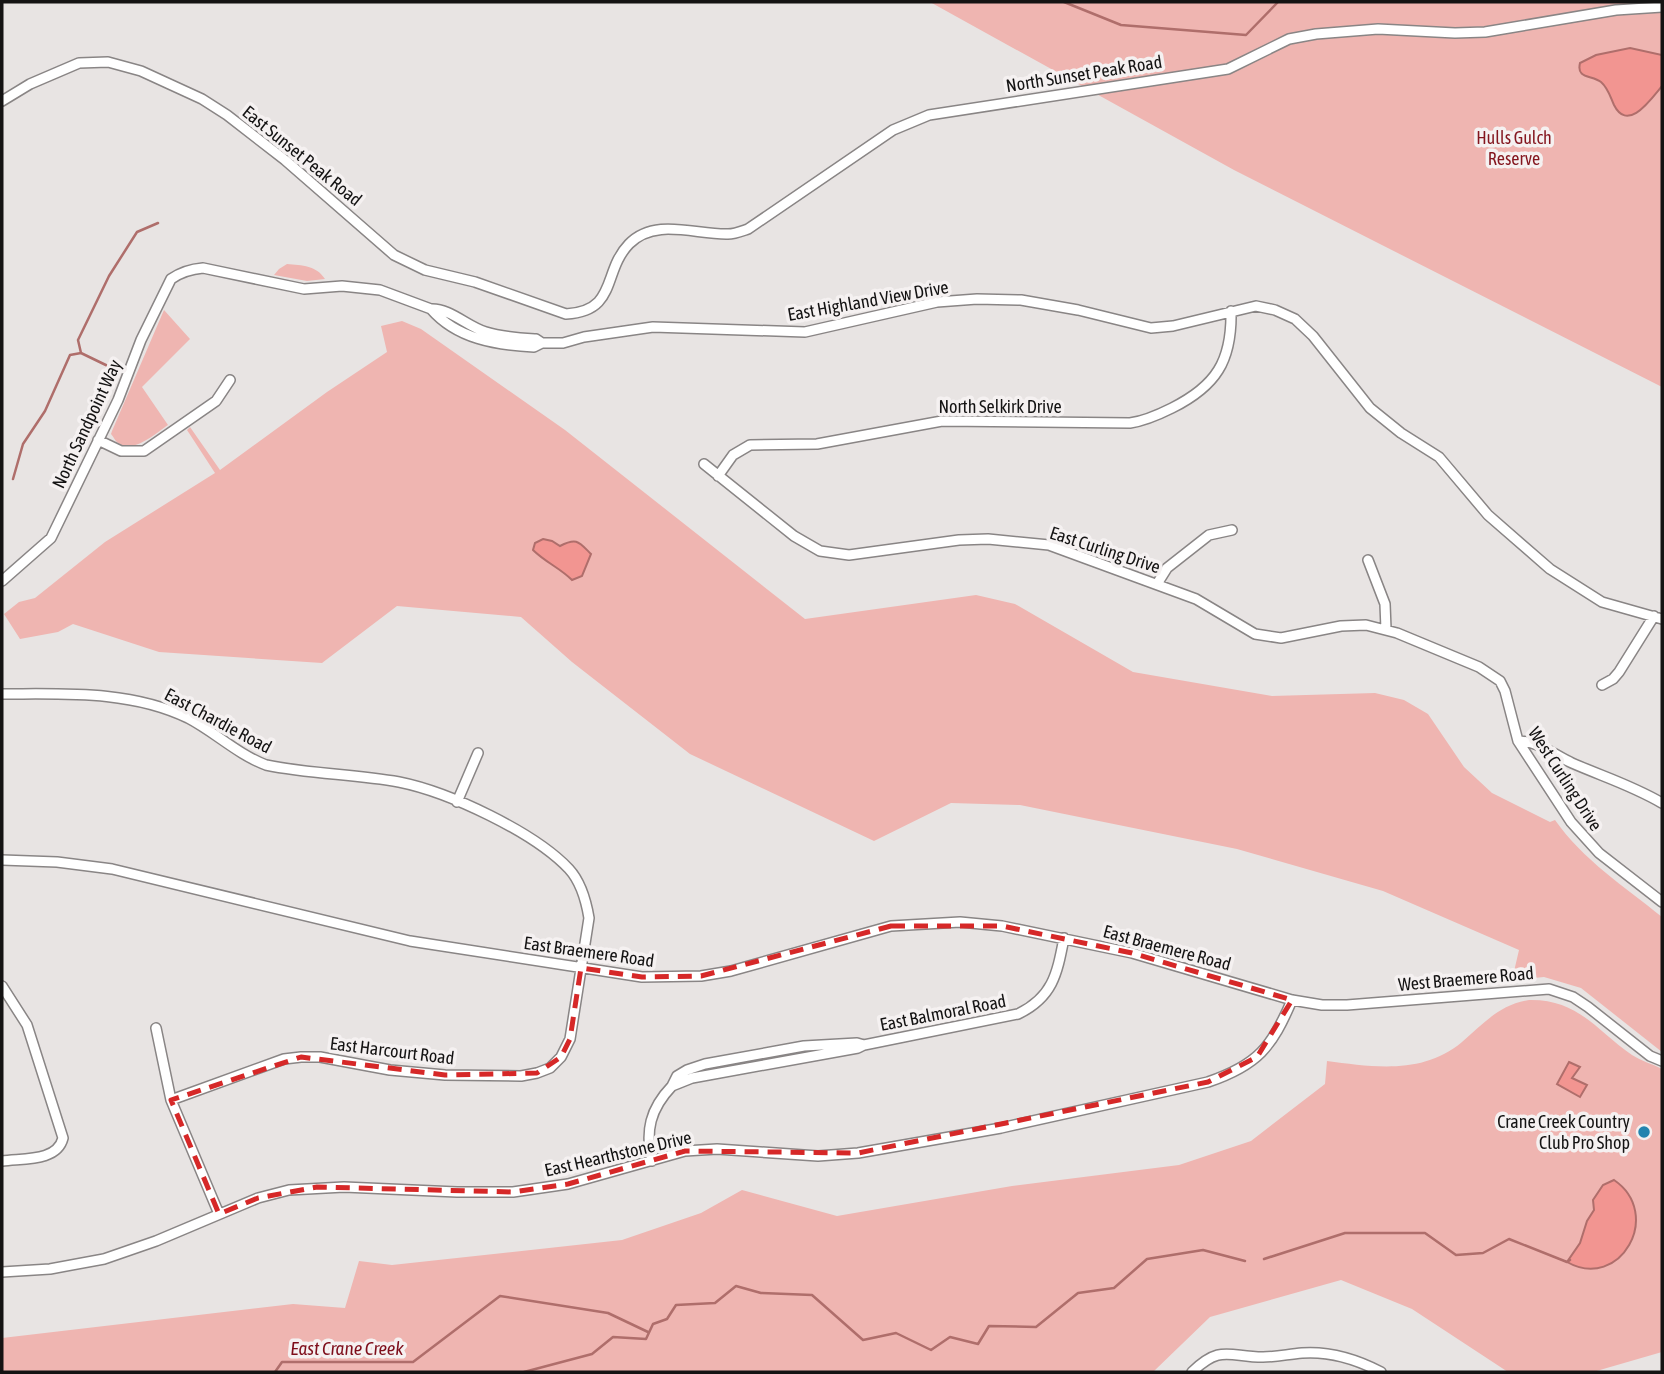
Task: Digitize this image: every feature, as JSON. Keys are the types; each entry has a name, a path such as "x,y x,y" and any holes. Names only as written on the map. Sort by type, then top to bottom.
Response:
{"street":[{"name":"North Sunset Peak Road","path":"580,313 598,304 629,244 645,233 663,229 731,235 748,229 893,130 929,115 1228,69 1289,39 1316,34 1378,29 1485,32 1616,10 1662,7"},
{"name":"East Sunset Peak Road","path":"2,101 30,84 79,63 108,62 141,71 191,93 227,115 285,160 394,255 425,270 475,282 553,311 580,313"},
{"name":"East Highland View Drive","path":"185,271 203,268 304,289 342,286 380,290 431,309 451,326 484,341 534,347 653,327 805,332 937,302 977,299 1021,300 1078,310 1151,328 1173,326 1256,306 1275,310 1295,319 1313,336 1370,408 1401,433 1438,457 1488,515 1550,569 1602,601 1658,617"},
{"name":"North Sandpoint Way","path":"2,581 51,538 118,400 141,340 171,279 185,271"},
{"name":"North Selkirk Drive","path":"718,476 733,455 750,446 817,444 942,421 1130,423 1149,419 1199,393 1214,379 1221,369 1229,343 1231,311"},
{"path":"98,440 121,450 144,451 216,401 230,380"},
{"name":"East Curling Drive","path":"704,464 794,536 820,551 849,555 959,540 1016,540 1068,551 1157,584 1210,605 1243,629 1270,637 1293,637 1341,626 1366,625 1386,629 1479,667 1500,681"},
{"path":"1157,584 1167,568 1209,535 1232,530"},
{"path":"1368,560 1385,604 1386,629"},
{"path":"1602,685 1619,672 1658,617"},
{"name":"West Curling Drive","path":"1500,681 1518,741 1563,811 1588,843 1662,902"},
{"name":"East Chardie Road","path":"2,694 75,694 156,704 201,725 248,758 266,765 400,783 457,802 537,843 569,870 586,901 589,918 581,968"},
{"path":"1518,741 1536,743 1561,758 1610,776 1662,803"},
{"path":"457,802 478,753"},
{"name":"East Braemere Road","path":"2,860 57,862 111,869 410,940 642,977 701,976 731,971 891,926 930,922 1002,926 1064,938 1132,953 1292,1000"},
{"name":"East Balmoral Road","path":"652,1161 648,1126 654,1109 677,1076 687,1070 705,1064 804,1046 857,1042 864,1045 1009,1016 1034,1006 1050,989 1057,972 1064,938"},
{"name":"East Harcourt Road","path":"171,1100 284,1059 301,1056 390,1070 444,1075 521,1076 537,1073 550,1068 561,1057 570,1039 581,968"},
{"path":"2,986 27,1025 63,1138 61,1146 51,1154 2,1161"},
{"name":"West Braemere Road","path":"1292,1000 1322,1005 1348,1005 1549,989 1573,997 1650,1055 1662,1061"},
{"name":"East Hearthstone Drive","path":"2,1272 50,1269 104,1259 156,1241 258,1198 289,1190 345,1187 513,1192 568,1184 685,1151 718,1149 818,1157 859,1153 1001,1128 1234,1074 1257,1057 1281,1026 1292,1000"},
{"path":"156,1028 171,1100 219,1214"},
{"path":"1192,1372 1218,1354 1230,1352 1264,1357 1327,1353 1348,1358 1381,1372"}],"highlighted area":[{"path":"891,926 1002,926 1132,953 1292,1000 1257,1057 1208,1082 858,1153 685,1151 568,1184 513,1192 317,1187 258,1198 219,1214 171,1100 301,1057 445,1075 537,1073 561,1057 570,1039 581,968 642,977 701,976"}],"green space":[{"name":"Hulls Gulch Reserve","path":"930,2 1662,2 1662,387 1234,170"},
{"path":"287,264 313,269 325,279 307,281 274,275"},
{"path":"164,310 190,339 142,387 168,425 138,444 124,446 111,434"},
{"path":"402,321 421,329 565,430 805,619 976,595 1015,604 1133,672 1272,696 1375,693 1404,700 1428,714 1464,767 1492,793 1550,822 1555,820 1591,860 1662,917 1662,1052 1581,988 1544,977 1512,980 1519,950 1383,891 1237,849 1020,805 951,803 874,841 690,754 572,662 521,617 397,606 322,663 159,652 73,624 58,632 20,639 4,614 19,602 35,598 105,542 215,473 187,430 190,427 220,470 387,352 381,326"},
{"path":"1529,1000 1546,1001 1574,1010 1632,1055 1662,1069 1662,1352 1593,1372 1508,1372 1412,1309 1341,1280 1210,1317 1153,1372 2,1372 2,1338 293,1304 345,1308 359,1261 392,1265 622,1240 701,1213 742,1190 837,1216 1012,1186 1179,1165 1251,1141 1325,1084 1327,1061 1397,1066 1431,1060 1447,1053 1500,1010"}],"shaded area":[{"path":"1630,48 1662,55 1662,86 1639,111 1626,116 1614,105 1603,84 1580,72 1579,68 1580,63 1596,55"},
{"path":"543,539 560,546 574,541 583,546 591,554 582,576 572,580 533,550 535,543"},
{"path":"1569,1062 1580,1067 1572,1078 1587,1085 1580,1097 1557,1084"},
{"path":"1614,1180 1629,1195 1635,1211 1635,1229 1629,1245 1618,1258 1604,1267 1586,1268 1567,1262 1580,1243 1587,1221 1594,1210 1593,1200 1603,1185"}],"waterway":[{"path":"1064,2 1121,25 1246,35 1278,2"},
{"path":"81,353 78,340 109,276 137,232 158,223"},
{"path":"13,479 23,444 45,411 70,355 81,353 112,368"},
{"path":"1264,1259 1345,1233 1425,1233 1456,1255 1483,1253 1509,1239 1567,1262 1570,1260"},
{"path":"524,1372 592,1354 613,1337 646,1339 653,1324 667,1319 676,1305 715,1303 736,1286 761,1293 812,1295 863,1340 896,1333 931,1350 950,1337 978,1344 989,1326 1036,1327 1078,1293 1114,1288 1147,1259 1203,1250 1245,1261"},
{"name":"East Crane Creek","path":"275,1372 282,1362 413,1362 500,1296 608,1313 648,1332"}],"place":[{"name":"Crane Creek Country Club Pro Shop","path":"1644,1132"}]}
